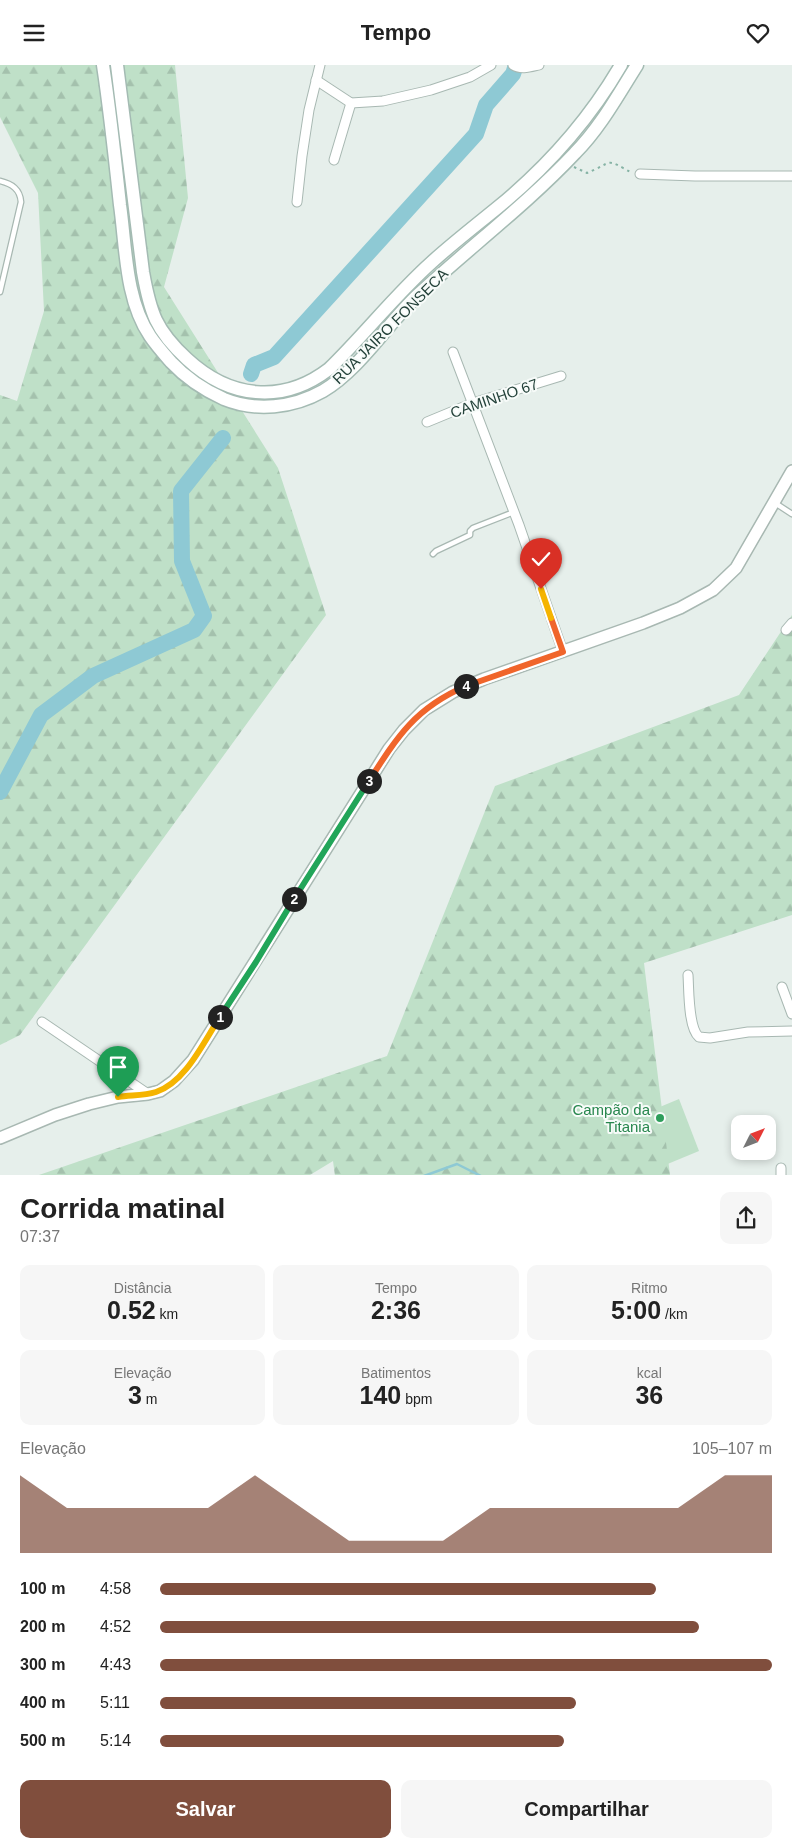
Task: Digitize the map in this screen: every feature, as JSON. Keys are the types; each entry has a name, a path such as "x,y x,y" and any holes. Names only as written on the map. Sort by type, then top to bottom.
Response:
{"main road":[{"name":"RUA JAIRO FONSECA","path":"103,65 130,281 138,310 150,336 176,367 200,387 239,405 268,407 288,405 316,395 334,383 381,336 416,297 565,163 597,127 637,65"},
{"name":"RUA JAIRO FONSECA","path":"117,65 143,272 149,302 156,321 176,348 204,374 220,383 241,390 270,393 303,386 317,379 329,369 386,307 431,262 496,208 559,150 593,107 621,65"}],"street":[{"path":"297,202 311,97 320,65"},
{"path":"316,81 351,103 383,101 431,90 470,77 491,65"},
{"path":"513,65 526,68 539,65"},
{"path":"334,160 351,103"},
{"path":"640,174 792,176"},
{"path":"453,353 514,512 563,652"},
{"name":"CAMINHO 67","path":"427,423 473,403 561,376"},
{"path":"0,1138 80,1107 118,1097 148,1094 160,1091 170,1085 192,1060 382,761 411,722 434,702 453,692 680,608 713,590 736,568 792,471"},
{"path":"688,975 693,1023 696,1034 699,1037 710,1038 748,1032 792,1031"},
{"path":"782,987 792,1014"},
{"path":"42,1022 148,1094"}],"lane":[{"path":"0,181 16,188 21,196 21,202 0,292"},
{"path":"773,503 792,514"},
{"path":"433,554 470,535 470,531 473,528 514,512"}],"path":[{"path":"565,163 587,173 610,162 632,173 640,174"}],"green space":[{"path":"0,65 175,65 188,198 164,287 278,468 326,615 20,1035 0,1045 0,395 17,401 44,311 38,193 0,117"},
{"path":"792,615 792,915 644,963 670,1175 335,1175 333,1161 310,1175 39,1175 387,1056 495,786 739,695"},
{"name":"Campão da Titania","path":"679,1099 699,1151 641,1175 588,1137"}],"waterway":[{"path":"251,374 254,365 274,357 476,134 486,105 513,74 516,65"},
{"path":"0,792 41,715 93,676 194,630 204,616 182,561 181,491 223,438"},
{"path":"427,1175 457,1164 479,1175"}],"place":[{"name":"Campão da Titania","path":"660,1118"}],"route":[{"path":"118,1097 160,1091 174,1081 189,1065 256,962 305,880 404,729 419,714 444,696 465,686 563,652 541,589"}]}
